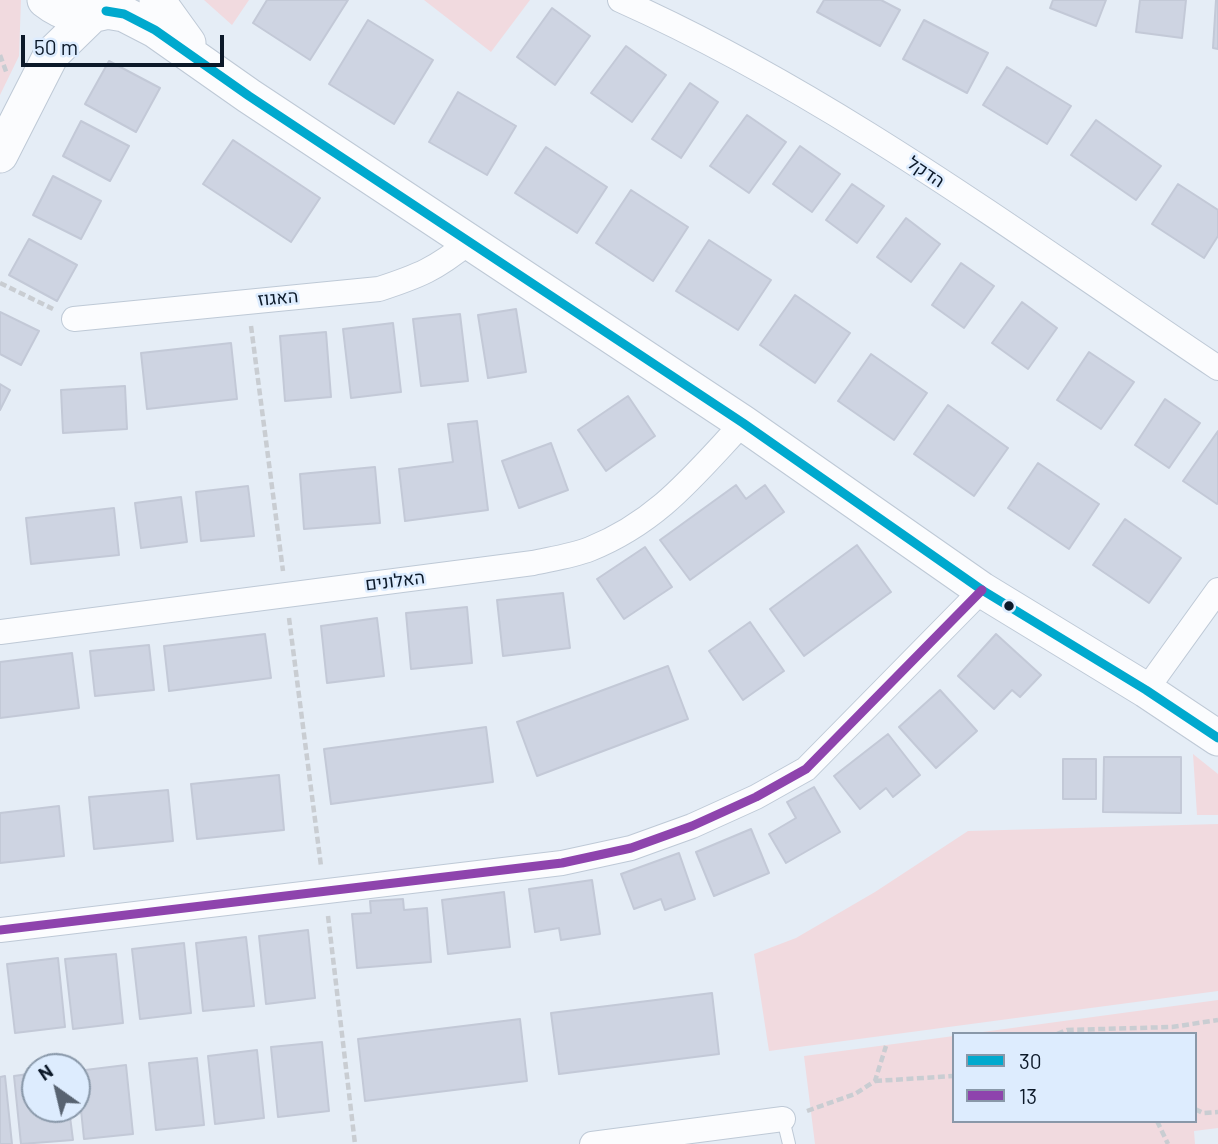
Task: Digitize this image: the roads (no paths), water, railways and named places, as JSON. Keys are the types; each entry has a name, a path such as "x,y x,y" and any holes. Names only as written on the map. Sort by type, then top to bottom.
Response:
{"street":[{"path":"157,0 176,30 223,78"},
{"name":"הדקל","path":"620,0 728,52 887,146 1218,368"},
{"path":"46,1 61,11 76,16 106,9 138,20 743,423 982,590 1146,690 1218,738"},
{"path":"40,74 47,23 46,1"},
{"path":"0,155 51,55 106,9"},
{"name":"האגוז","path":"74,319 379,289 418,276 443,263 469,242"},
{"name":"האלונים","path":"0,632 533,564 588,550 637,527 673,499 743,423"},
{"path":"0,930 562,863 631,848 692,826 756,797 806,769 982,590"},
{"path":"1146,690 1218,590"},
{"path":"592,1144 783,1119"}],"lane":[{"path":"783,1119 789,1144"}]}
